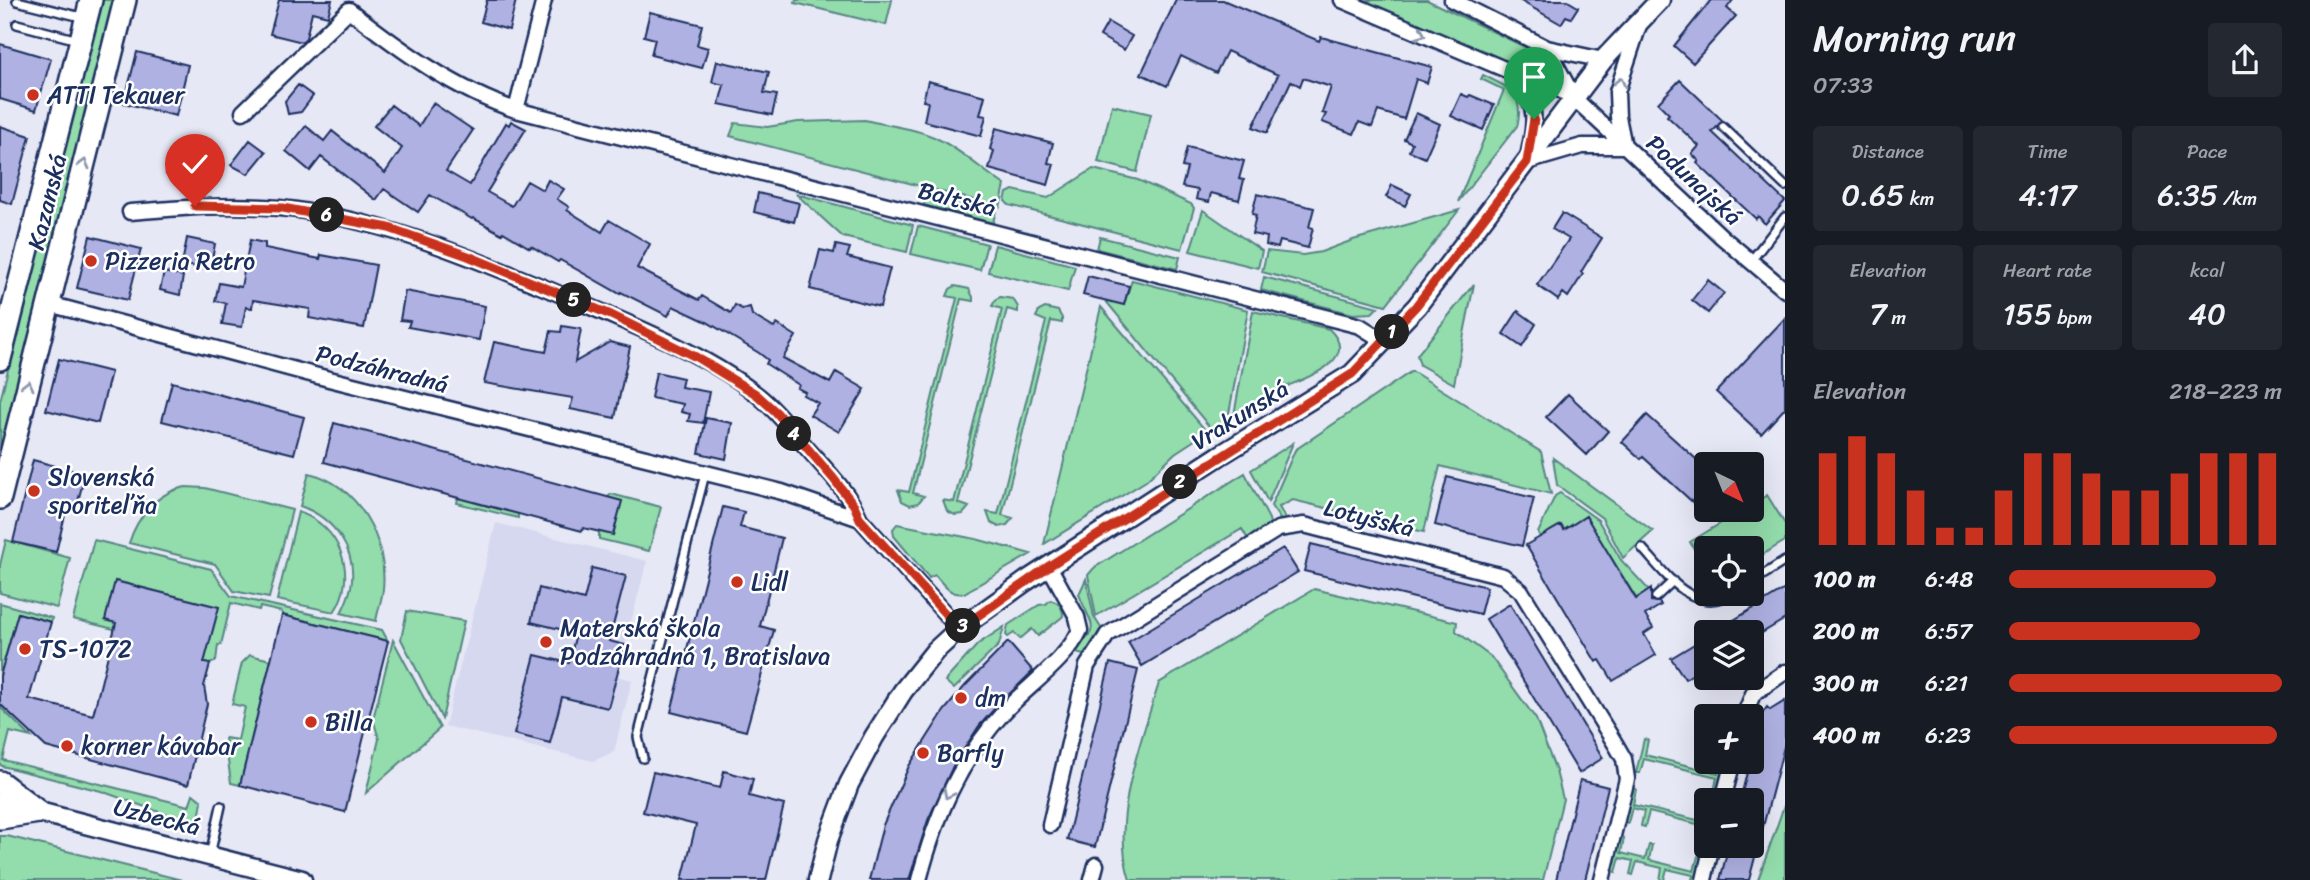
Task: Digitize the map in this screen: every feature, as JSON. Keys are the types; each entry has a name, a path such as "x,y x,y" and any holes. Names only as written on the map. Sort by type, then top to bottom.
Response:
{"main road":[{"name":"Kazanská","path":"0,499 125,0"},
{"name":"Kazanská","path":"0,359 8,297 88,9"},
{"path":"0,782 39,812"},
{"path":"0,818 39,812"}],"street":[{"path":"516,110 544,0"},
{"path":"1342,0 1509,71 1557,88 1575,99"},
{"path":"1452,0 1547,48 1603,60"},
{"name":"Vrakunská","path":"818,880 828,841 849,784 902,691 924,664 959,629 1049,566 1352,374 1416,306 1603,60 1660,0"},
{"name":"Baltská","path":"243,112 349,10 396,47 489,101 516,110 1360,326 1384,341"},
{"path":"1509,71 1528,93 1532,107 1533,131 1527,162 1582,146 1624,146 1618,117 1617,92 1640,20"},
{"path":"1547,48 1575,99"},
{"name":"Podunajská","path":"1575,99 1785,290"},
{"name":"Podzáhradná","path":"130,212 195,206 249,206 312,212 389,228 468,256 611,315 696,357 756,394 776,412 833,478 854,505 860,519 959,629"},
{"name":"Podzáhradná","path":"49,304 329,379 782,492 860,519"},
{"name":"Lotyšská","path":"1050,825 1087,666 1107,635 1278,529 1304,525 1503,576 1521,591 1627,767 1627,779 1602,880"},
{"path":"919,880 930,837 944,800 965,762 1002,713 1076,638 1079,624 1049,566"},
{"path":"1749,704 1753,694 1785,672"},
{"name":"Uzbecká","path":"0,802 302,880"},
{"path":"1704,880 1709,858"},
{"path":"1092,880 1096,865"}],"lane":[{"path":"17,1 88,9"},
{"path":"17,24 80,40"},
{"path":"1723,127 1785,186"},
{"path":"1751,261 1785,217"},
{"path":"643,758 638,737 705,474"},
{"path":"1642,548 1685,594 1694,596"},
{"path":"1764,574 1785,561"},
{"path":"1656,597 1673,581"},
{"path":"209,855 221,806"}],"shaded area":[{"name":"Materská škola Podzáhradná 1, Bratislava","path":"496,523 647,561 617,676 632,680 614,752 593,761 445,726"}],"green space":[{"path":"101,0 115,0 0,452 0,401"},
{"path":"796,0 892,0 886,25 795,3"},
{"path":"1360,0 1427,0 1548,58 1551,68 1546,74 1540,75"},
{"path":"1483,75 1513,90 1519,108 1518,122 1458,202 1504,90 1481,79"},
{"path":"1112,105 1151,114 1137,172 1098,162"},
{"path":"865,120 921,132 955,149 1005,185 1000,207 730,136 735,123 767,127 798,122"},
{"path":"1093,169 1138,180 1191,204 1194,208 1182,249 1009,205 1005,201 1007,193 1013,190 1048,198"},
{"path":"927,193 996,210 993,223 924,205"},
{"path":"796,194 913,225 907,252 843,237"},
{"path":"1203,210 1262,251 1258,268 1190,251"},
{"path":"1459,210 1386,305 1262,272 1267,251 1303,255 1321,252 1353,240"},
{"path":"918,226 987,244 980,270 911,254"},
{"path":"1100,237 1180,257 1177,269 1097,249"},
{"path":"995,245 1075,266 1068,291 988,272"},
{"path":"1264,277 1378,307 1372,313 1353,314 1261,290"},
{"path":"1132,280 1248,310 1228,419 1212,430 1105,300 1124,304"},
{"path":"1474,284 1454,384 1420,365 1417,355"},
{"path":"955,286 969,289 973,301 961,299 913,493 924,496 918,503 910,505 902,501 898,490 909,492 957,298 947,296"},
{"path":"1000,297 1013,299 1018,312 1007,309 958,503 969,507 963,514 955,515 947,511 943,500 954,502 1002,309 992,306"},
{"path":"1101,307 1207,432 1175,453 1146,481 1044,544"},
{"path":"1045,308 1058,311 1062,323 1051,321 1002,515 1013,518 1007,525 999,527 991,523 987,512 998,514 1046,321 1036,317 1039,311"},
{"path":"1253,311 1329,329 1338,341 1339,351 1325,368 1272,393 1234,415"},
{"path":"1412,371 1541,452 1551,494 1440,466 1424,532 1293,500 1279,507 1286,520 1282,522 1271,506 1295,450"},
{"path":"1293,443 1268,502 1251,470"},
{"path":"1553,458 1653,531 1623,558 1602,518 1557,485"},
{"path":"309,473 342,489 355,502 375,533 383,570 382,593 376,621 341,613 351,587 351,561 333,527 312,511 300,506"},
{"path":"1245,473 1271,527 1249,541 1242,529 1096,616 1088,575 1094,568"},
{"path":"186,487 205,488 292,510 269,598 234,591 215,564 129,543 137,524 150,507 166,494"},
{"path":"1560,493 1598,520 1621,560 1649,590 1636,598 1586,517 1564,530 1560,525 1547,536 1545,534 1540,537 1538,533 1555,496"},
{"path":"611,494 661,507 649,551 599,539 599,531 613,534 607,498"},
{"path":"1767,495 1785,524 1785,541 1764,554 1764,536 1700,536 1723,522 1764,522 1764,497"},
{"path":"458,498 518,514 518,518 457,503"},
{"path":"298,512 325,528 341,553 345,583 334,612 277,600"},
{"path":"897,524 976,539 1031,554 964,593 955,593 935,575 929,578 894,536 893,529"},
{"path":"6,540 70,558 57,608 0,593 0,565"},
{"path":"94,540 211,569 231,596 382,630 388,641 282,615 282,612 231,603 216,661 210,664 202,662 218,607 116,581 120,624 130,633 73,619"},
{"path":"1086,579 1094,617 1103,631 1088,656 1072,652 1091,631 1092,625 1079,594"},
{"path":"1314,589 1457,622 1456,631 1491,657 1536,719 1556,771 1563,799 1543,880 1130,880 1125,857 1126,807 1130,781 1159,683"},
{"path":"1050,600 1061,608 1061,618 1038,636 1032,629 1020,639 1014,633 1008,637 1006,635 1008,625"},
{"path":"0,603 52,618 51,622 18,613 0,676"},
{"path":"407,611 464,621 442,719 401,639"},
{"path":"1004,627 999,645 954,689 945,681 978,644"},
{"path":"393,640 440,728 366,793 379,739 373,719"},
{"path":"250,655 271,660 240,785 231,783 225,738 238,740 245,707 232,704 242,663"},
{"path":"0,707 31,737 10,732 3,760 189,806 193,794 202,801 198,826 101,791 2,766"},
{"path":"1644,739 1648,740 1645,755 1694,767 1694,771 1644,759 1640,773 1636,773"},
{"path":"1705,774 1722,774 1718,788 1715,788 1717,777"},
{"path":"1632,788 1636,789 1633,805 1694,819 1694,823 1649,812 1645,827 1641,826 1644,811 1632,808 1628,823 1624,822"},
{"path":"1785,803 1785,880 1758,880"},
{"path":"0,836 7,836 182,880 0,880"},
{"path":"1620,837 1624,838 1621,853 1645,859 1649,845 1652,845 1649,860 1694,871 1697,858 1701,858 1696,880 1692,880 1693,875 1667,869 1664,880 1660,880 1662,868 1637,862 1633,875 1630,874 1633,861 1620,858 1616,872 1612,871"}],"building":[{"path":"279,0 332,0 328,16 312,12 306,38 302,42 270,34"},
{"path":"487,0 516,0 509,30 481,22"},
{"path":"1176,0 1223,0 1319,41 1321,37 1432,67 1427,83 1416,79 1404,119 1378,111 1372,127 1359,122 1354,134 1322,122 1326,114 1322,113 1331,87 1303,78 1300,86 1291,81 1267,133 1253,127 1278,75 1227,51 1216,73 1181,56 1167,86 1141,74"},
{"path":"1519,0 1566,0 1578,7 1571,18 1566,16 1561,24"},
{"path":"1711,0 1733,0 1727,8 1736,16 1693,63 1674,46"},
{"path":"650,12 702,25 697,45 708,48 702,68 651,55 655,39 644,36"},
{"path":"1108,22 1132,36 1124,50 1100,36"},
{"path":"0,44 51,59 36,110 0,99"},
{"path":"137,52 188,65 176,116 124,103"},
{"path":"717,61 769,72 764,93 777,95 772,115 719,104 724,85 712,82"},
{"path":"1680,80 1723,121 1712,132 1785,201 1765,224 1758,216 1756,219 1697,163 1699,161 1692,154 1699,146 1667,116 1669,114 1658,103"},
{"path":"928,81 985,96 980,115 986,116 981,136 924,121 928,102 923,101"},
{"path":"298,85 313,96 301,112 288,114 285,101"},
{"path":"1461,94 1494,105 1483,130 1451,116"},
{"path":"433,103 473,130 446,171 470,185 506,123 509,125 511,121 526,129 487,192 512,206 527,181 543,190 548,180 564,189 557,199 569,207 567,210 602,232 609,220 650,244 637,268 699,300 702,296 731,313 735,305 742,309 750,307 752,315 774,328 777,324 796,336 783,358 830,383 836,372 865,389 839,432 810,415 818,403 803,395 805,392 797,388 799,385 766,364 768,360 759,353 707,322 673,306 668,316 621,292 620,294 560,260 558,262 503,232 502,234 472,219 430,195 418,212 384,189 376,200 321,157 310,171 286,151 306,126 324,141 332,131 385,173 402,148 374,126 391,105 419,126"},
{"path":"1416,113 1440,124 1425,158 1409,151 1412,143 1404,139"},
{"path":"0,126 30,136 12,204 0,200"},
{"path":"996,128 1053,143 1048,163 1054,164 1048,185 989,169 994,151 990,149"},
{"path":"250,140 266,152 248,174 231,165"},
{"path":"1187,147 1244,161 1239,179 1244,180 1239,200 1211,193 1209,202 1196,199 1198,190 1182,187 1187,168 1182,167"},
{"path":"183,156 190,164 198,156 220,177 209,191 195,180 184,191 166,174"},
{"path":"1392,185 1411,194 1405,206 1386,197"},
{"path":"758,193 799,203 794,222 754,212"},
{"path":"1257,194 1314,208 1309,227 1313,228 1308,248 1280,241 1278,248 1266,245 1267,237 1252,234 1256,215 1252,214"},
{"path":"1562,213 1602,238 1568,297 1563,293 1558,300 1537,285 1569,239 1552,229"},
{"path":"90,236 141,249 128,300 77,288"},
{"path":"187,238 215,244 210,270 182,264"},
{"path":"250,240 265,243 265,248 320,259 321,255 376,265 364,328 309,318 310,309 253,300 252,308 246,307 242,327 222,324 226,303 215,301 219,283 241,287"},
{"path":"836,245 850,248 847,257 890,268 880,307 810,289 820,250 834,253"},
{"path":"164,272 183,276 180,295 160,290"},
{"path":"1088,276 1129,286 1124,305 1083,295"},
{"path":"1708,280 1724,293 1708,313 1692,300"},
{"path":"405,291 485,306 479,340 408,327 410,321 400,320"},
{"path":"1518,311 1536,324 1522,347 1503,334"},
{"path":"1785,318 1785,408 1761,434 1716,392"},
{"path":"562,326 581,329 575,362 610,342 630,347 615,418 570,409 573,398 484,383 494,342 546,352 551,331 561,332"},
{"path":"59,359 111,372 98,423 46,410"},
{"path":"656,372 683,378 681,387 709,392 703,423 688,421 690,414 681,412 683,404 651,398"},
{"path":"172,382 304,417 294,454 162,421"},
{"path":"1568,394 1608,431 1587,455 1546,417"},
{"path":"1647,415 1694,457 1694,503 1643,457 1641,459 1622,442"},
{"path":"706,418 732,423 726,459 699,453"},
{"path":"334,423 622,501 613,535 583,528 582,531 324,462"},
{"path":"33,460 85,474 76,509 67,507 56,552 13,542"},
{"path":"1447,477 1534,498 1522,546 1435,525"},
{"name":"Lidl","path":"723,507 744,512 740,527 782,538 760,626 774,630 746,731 671,712"},
{"path":"1586,516 1636,599 1651,589 1651,601 1661,605 1645,615 1653,628 1644,634 1656,655 1613,681 1600,660 1596,662 1526,545 1561,525 1564,530"},
{"path":"1311,544 1487,587 1480,614 1304,571"},
{"path":"1283,548 1298,572 1142,666 1128,642"},
{"path":"592,568 626,576 609,641 625,645 608,708 562,697 550,743 514,734 535,655 569,663 576,633 531,622 539,588 584,600"},
{"path":"115,581 219,607 204,663 210,664 204,686 207,704 188,785 46,747 0,704 0,676 18,613 51,622 29,699 93,715 116,623 105,620"},
{"path":"1785,589 1785,619 1764,632 1764,620 1734,620 1757,606 1764,606 1764,602"},
{"path":"1510,604 1603,758 1579,773 1486,619"},
{"name":"Billa","path":"282,615 388,641 345,812 240,785"},
{"path":"1008,642 1033,671 979,726 953,766 928,820 909,880 869,880 883,825 909,766 944,711"},
{"path":"1694,644 1694,673 1685,679 1671,658"},
{"path":"1110,663 1138,670 1095,847 1067,840"},
{"path":"1785,701 1785,743 1764,823 1764,788 1743,788 1747,774 1764,774 1764,711 1767,707 1770,710"},
{"path":"724,771 753,779 749,796 784,805 766,880 682,880 696,825 643,812 653,772 720,788"},
{"path":"1580,780 1608,787 1585,880 1556,880"},
{"path":"1726,858 1755,858 1749,880 1720,880"}],"place":[{"name":"ATTI Tekauer","path":"33,95"},
{"name":"Pizzeria Retro","path":"91,261"},
{"name":"Slovenská sporiteľňa","path":"34,491"},
{"name":"Lidl","path":"737,582"},
{"name":"Materská škola Podzáhradná 1, Bratislava","path":"546,642"},
{"name":"TS-1072","path":"25,649"},
{"name":"dm","path":"961,698"},
{"name":"Billa","path":"311,722"},
{"name":"korner kávabar","path":"67,746"},
{"name":"Barfly","path":"923,753"}],"route":[{"path":"195,206 283,208 389,228 468,256 611,315 696,357 730,376 776,412 833,478 854,505 860,519 959,629 1049,566 1352,374 1416,306 1527,162 1534,119"}]}
